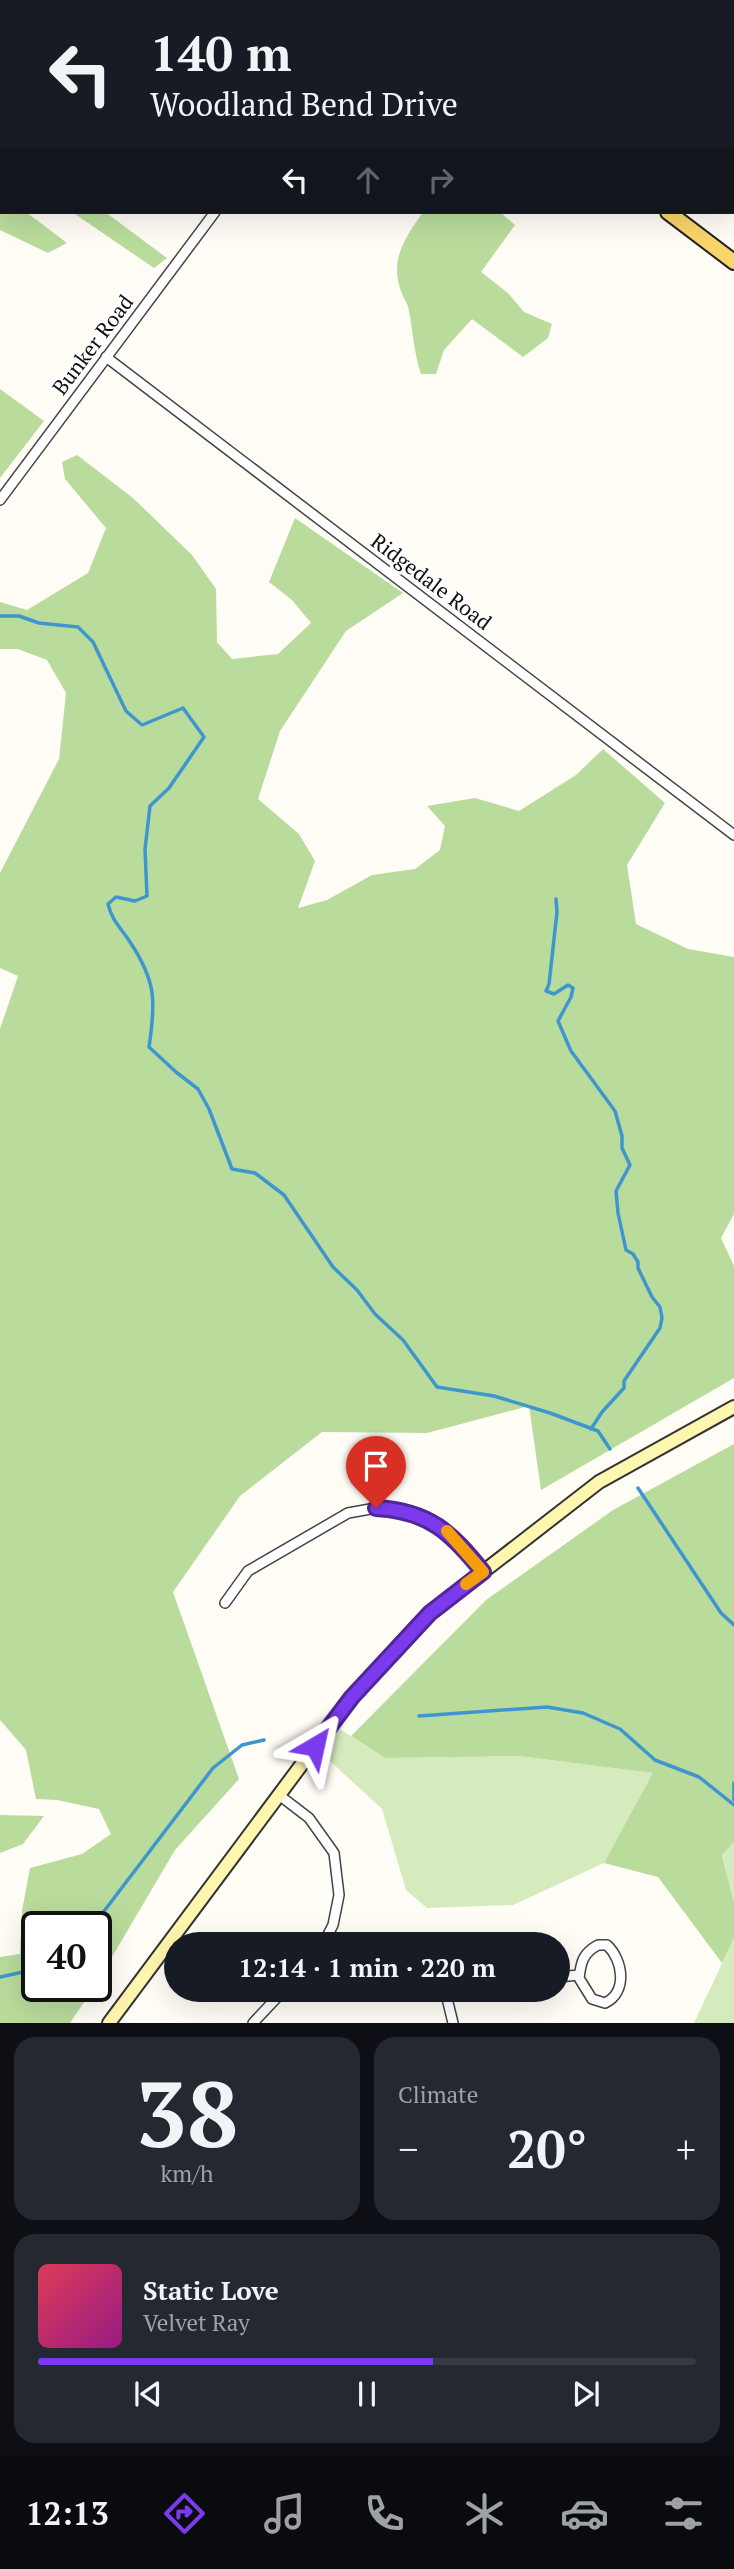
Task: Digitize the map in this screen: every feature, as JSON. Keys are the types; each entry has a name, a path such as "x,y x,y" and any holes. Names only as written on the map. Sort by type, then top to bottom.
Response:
{"main road":[{"path":"671,214 734,262"}],"street":[{"name":"Bunker Road","path":"0,500 213,214"},
{"name":"Ridgedale Road","path":"106,356 734,835"},
{"path":"109,2023 352,1697 430,1613 599,1482 734,1407"},
{"path":"225,1603 248,1571 348,1513 376,1508 396,1509 424,1517 443,1528 483,1572"},
{"path":"279,1795 309,1818 334,1853 339,1895 329,1932"},
{"path":"598,1945 607,1945 616,1953 620,1986 614,1998 605,2003 592,1999 585,1991 579,1975 581,1961 589,1950 598,1945"},
{"path":"570,1976 579,1975"},
{"path":"253,2023 273,2002"},
{"path":"447,2002 453,2023"}],"green space":[{"path":"0,214 29,214 67,243 48,253 0,230"},
{"path":"75,214 108,214 167,258 154,268"},
{"path":"422,214 502,214 515,225 481,272 508,293 524,312 552,324 548,338 523,357 472,319 444,350 436,374 421,374 408,308 398,279 398,259 405,240"},
{"path":"0,389 44,421 0,478"},
{"path":"77,455 133,498 192,555 216,589 217,642 232,659 278,654 311,623 292,600 269,582 295,518 403,593 346,631 280,731 258,799 299,834 315,861 298,908 327,900 372,875 415,869 440,850 445,826 427,806 475,798 519,811 576,775 603,749 665,803 627,865 636,924 688,949 734,957 734,1214 721,1238 734,1266 734,1378 541,1490 529,1406 427,1433 322,1432 240,1496 173,1592 239,1779 175,1850 112,1957 112,1911 22,1911 30,1868 82,1854 111,1834 99,1809 57,1800 36,1799 26,1750 0,1720 0,1029 18,976 0,968 0,873 59,759 66,693 47,660 18,649 0,649 0,602 27,610 88,573 106,528 65,479 62,462"},
{"path":"734,1444 734,1842 722,1855 734,1902 734,1938 722,1963 658,1877 604,1863 653,1773 519,1756 385,1758 351,1736 486,1600 613,1510"},
{"path":"338,1728 385,1758 519,1756 654,1773 604,1863 513,1905 427,1908 406,1890 382,1809 319,1751"},
{"path":"0,1815 44,1816 23,1844 0,1853"},
{"path":"734,1842 734,1902 722,1854"},
{"path":"21,1932 21,2002 84,2002 70,2023 0,2023 0,1957 20,1954"},
{"path":"734,1938 734,2023 694,2023"}],"waterway":[{"path":"0,616 19,616 39,623 78,627 93,642 126,711 142,725 183,708 204,737 169,788 150,806 145,849 147,896 135,901 116,897 108,904 114,920 139,956 149,980 153,1004 149,1047 198,1089 209,1109 232,1169 255,1173 284,1195 333,1267 357,1290 375,1314 403,1340 437,1387 494,1396 550,1413 598,1431 610,1449"},
{"path":"556,899 557,912 546,991 554,994 568,985 573,988 558,1021 571,1051 615,1111 622,1136 622,1148 630,1165 616,1191 626,1250 633,1254 638,1262 638,1268 652,1297 660,1307 662,1318 660,1328 624,1381 624,1388 591,1429"},
{"path":"638,1488 721,1613 734,1625"},
{"path":"419,1716 547,1707 583,1713 620,1729 655,1760 699,1777 734,1805"},
{"path":"104,1911 213,1768 242,1745 264,1740"},
{"path":"734,1783 734,1800"},
{"path":"0,1977 21,1972"}],"slow traffic":[{"path":"447,1531 483,1572 466,1584"}],"route":[{"path":"315,1746 352,1697 430,1613 483,1572 443,1528 424,1517 396,1509 376,1508"}]}
